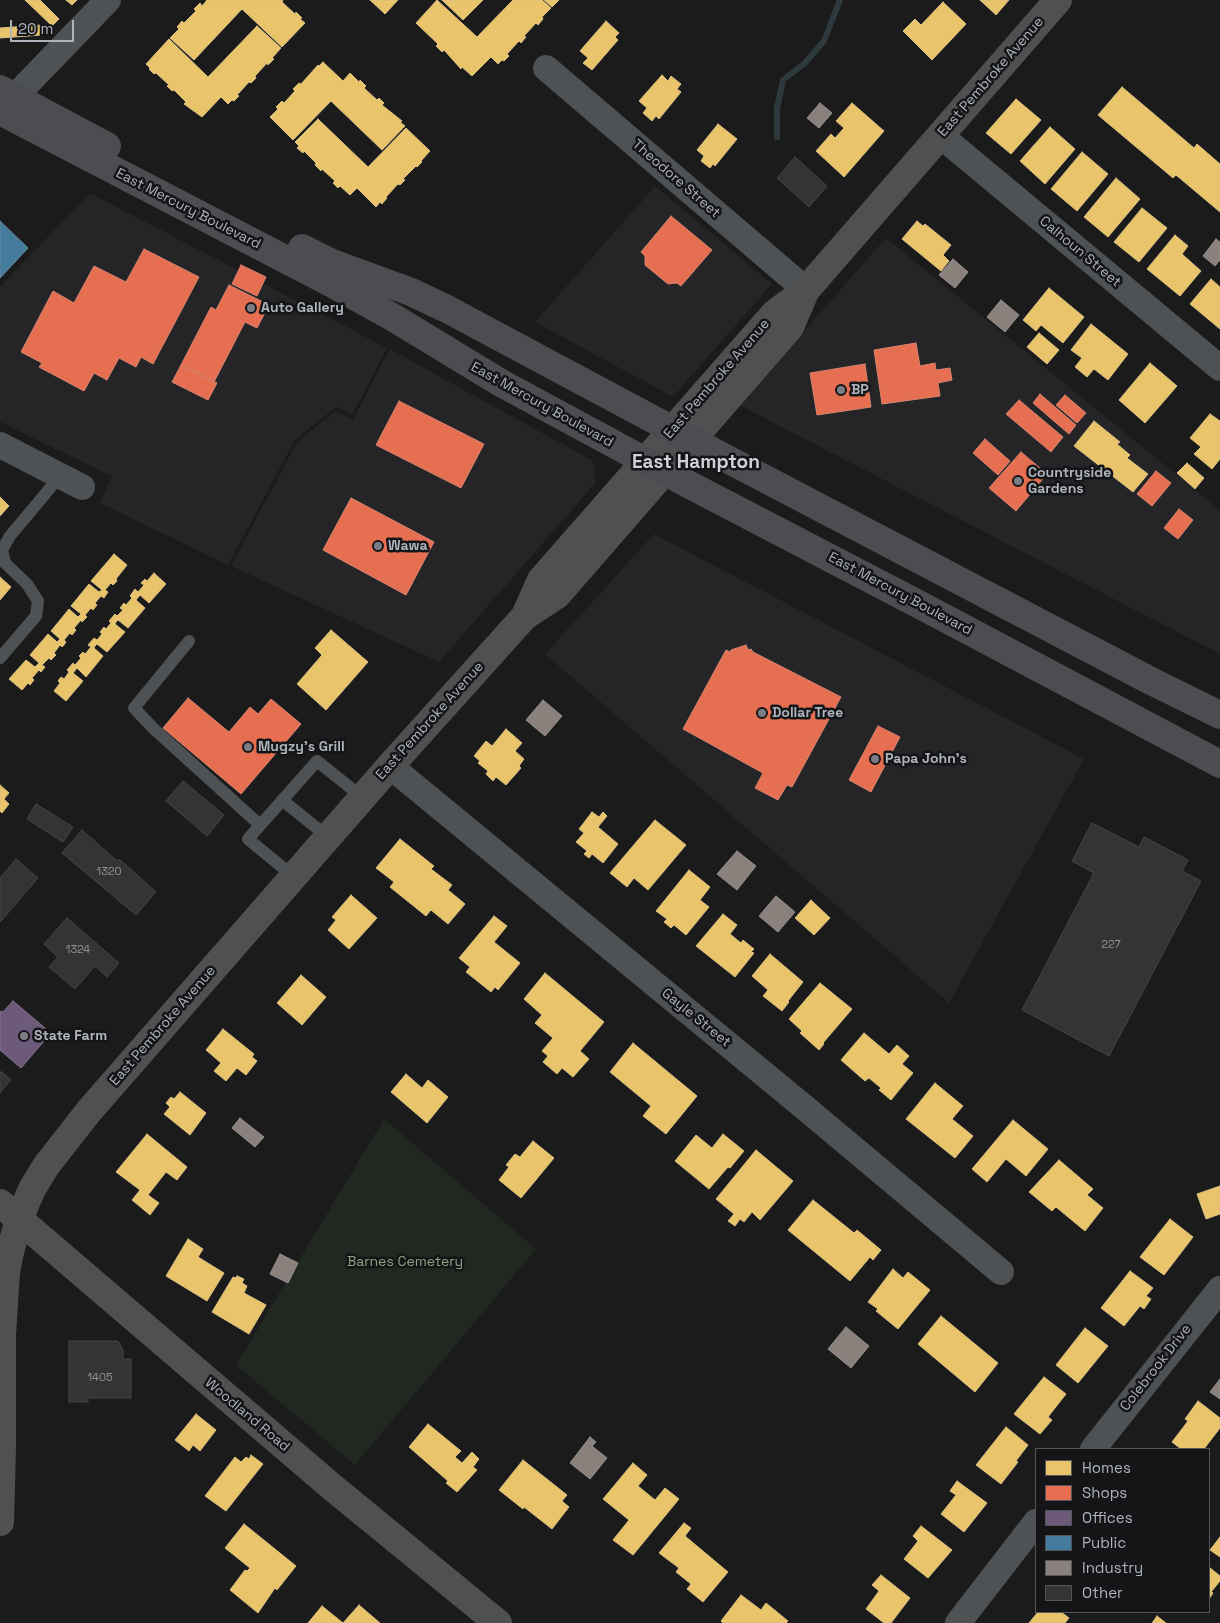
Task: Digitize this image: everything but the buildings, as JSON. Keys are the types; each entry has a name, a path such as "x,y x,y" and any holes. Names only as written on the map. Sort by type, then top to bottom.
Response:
{"main road":[{"name":"East Pembroke Avenue","path":"0,1522 4,1302 8,1259 9,1211 37,1181 68,1136 390,766 525,616 557,594 656,466 683,435 774,313 806,290 1058,0"},
{"name":"East Mercury Boulevard","path":"3,104 332,262 448,309 683,435 1151,681 1220,715"},
{"name":"East Mercury Boulevard","path":"3,104 394,318 501,383 1220,764"},
{"name":"Woodland Road","path":"9,1211 332,1487 498,1623"}],"street":[{"path":"3,104 108,0"},
{"name":"Theodore Street","path":"546,68 806,290"},
{"name":"Calhoun Street","path":"941,136 1220,368"},
{"path":"0,444 72,481"},
{"name":"Gayle Street","path":"390,766 1001,1272"},
{"name":"Colebrook Drive","path":"1094,1448 1220,1288"},
{"path":"958,1623 1035,1523"}],"lane":[{"path":"0,658 36,616 38,601 27,584 5,563 2,550 10,536 72,481"},
{"path":"188,641 134,708 153,728 260,826"},
{"path":"293,876 248,839 282,800 317,761 362,798"},
{"path":"282,800 328,836"}],"shaded area":[{"path":"655,186 772,284 673,397 535,322"},
{"path":"90,193 387,348 352,415 336,407 295,440 228,565 100,503 112,476 0,422 0,287"},
{"path":"886,238 1220,510 1220,654 739,405"},
{"path":"390,349 593,461 596,482 439,662 231,566 297,442 336,411 353,420"},
{"path":"654,534 1084,759 949,1003 545,654"}],"green space":[{"name":"Barnes Cemetery","path":"384,1119 536,1249 355,1465 236,1365"}],"waterway":[{"path":"777,137 777,108 783,80 805,63 824,41 840,0"}],"place":[{"name":"Auto Gallery","path":"251,308"},
{"name":"BP","path":"841,390"},
{"name":"Countryside Gardens","path":"1018,481"},
{"name":"Wawa","path":"378,546"},
{"name":"Dollar Tree","path":"762,713"},
{"name":"Mugzy's Grill","path":"248,747"},
{"name":"Papa John's","path":"875,759"},
{"name":"State Farm","path":"24,1036"}],"district":[{"name":"East Hampton","path":"696,463"}]}
